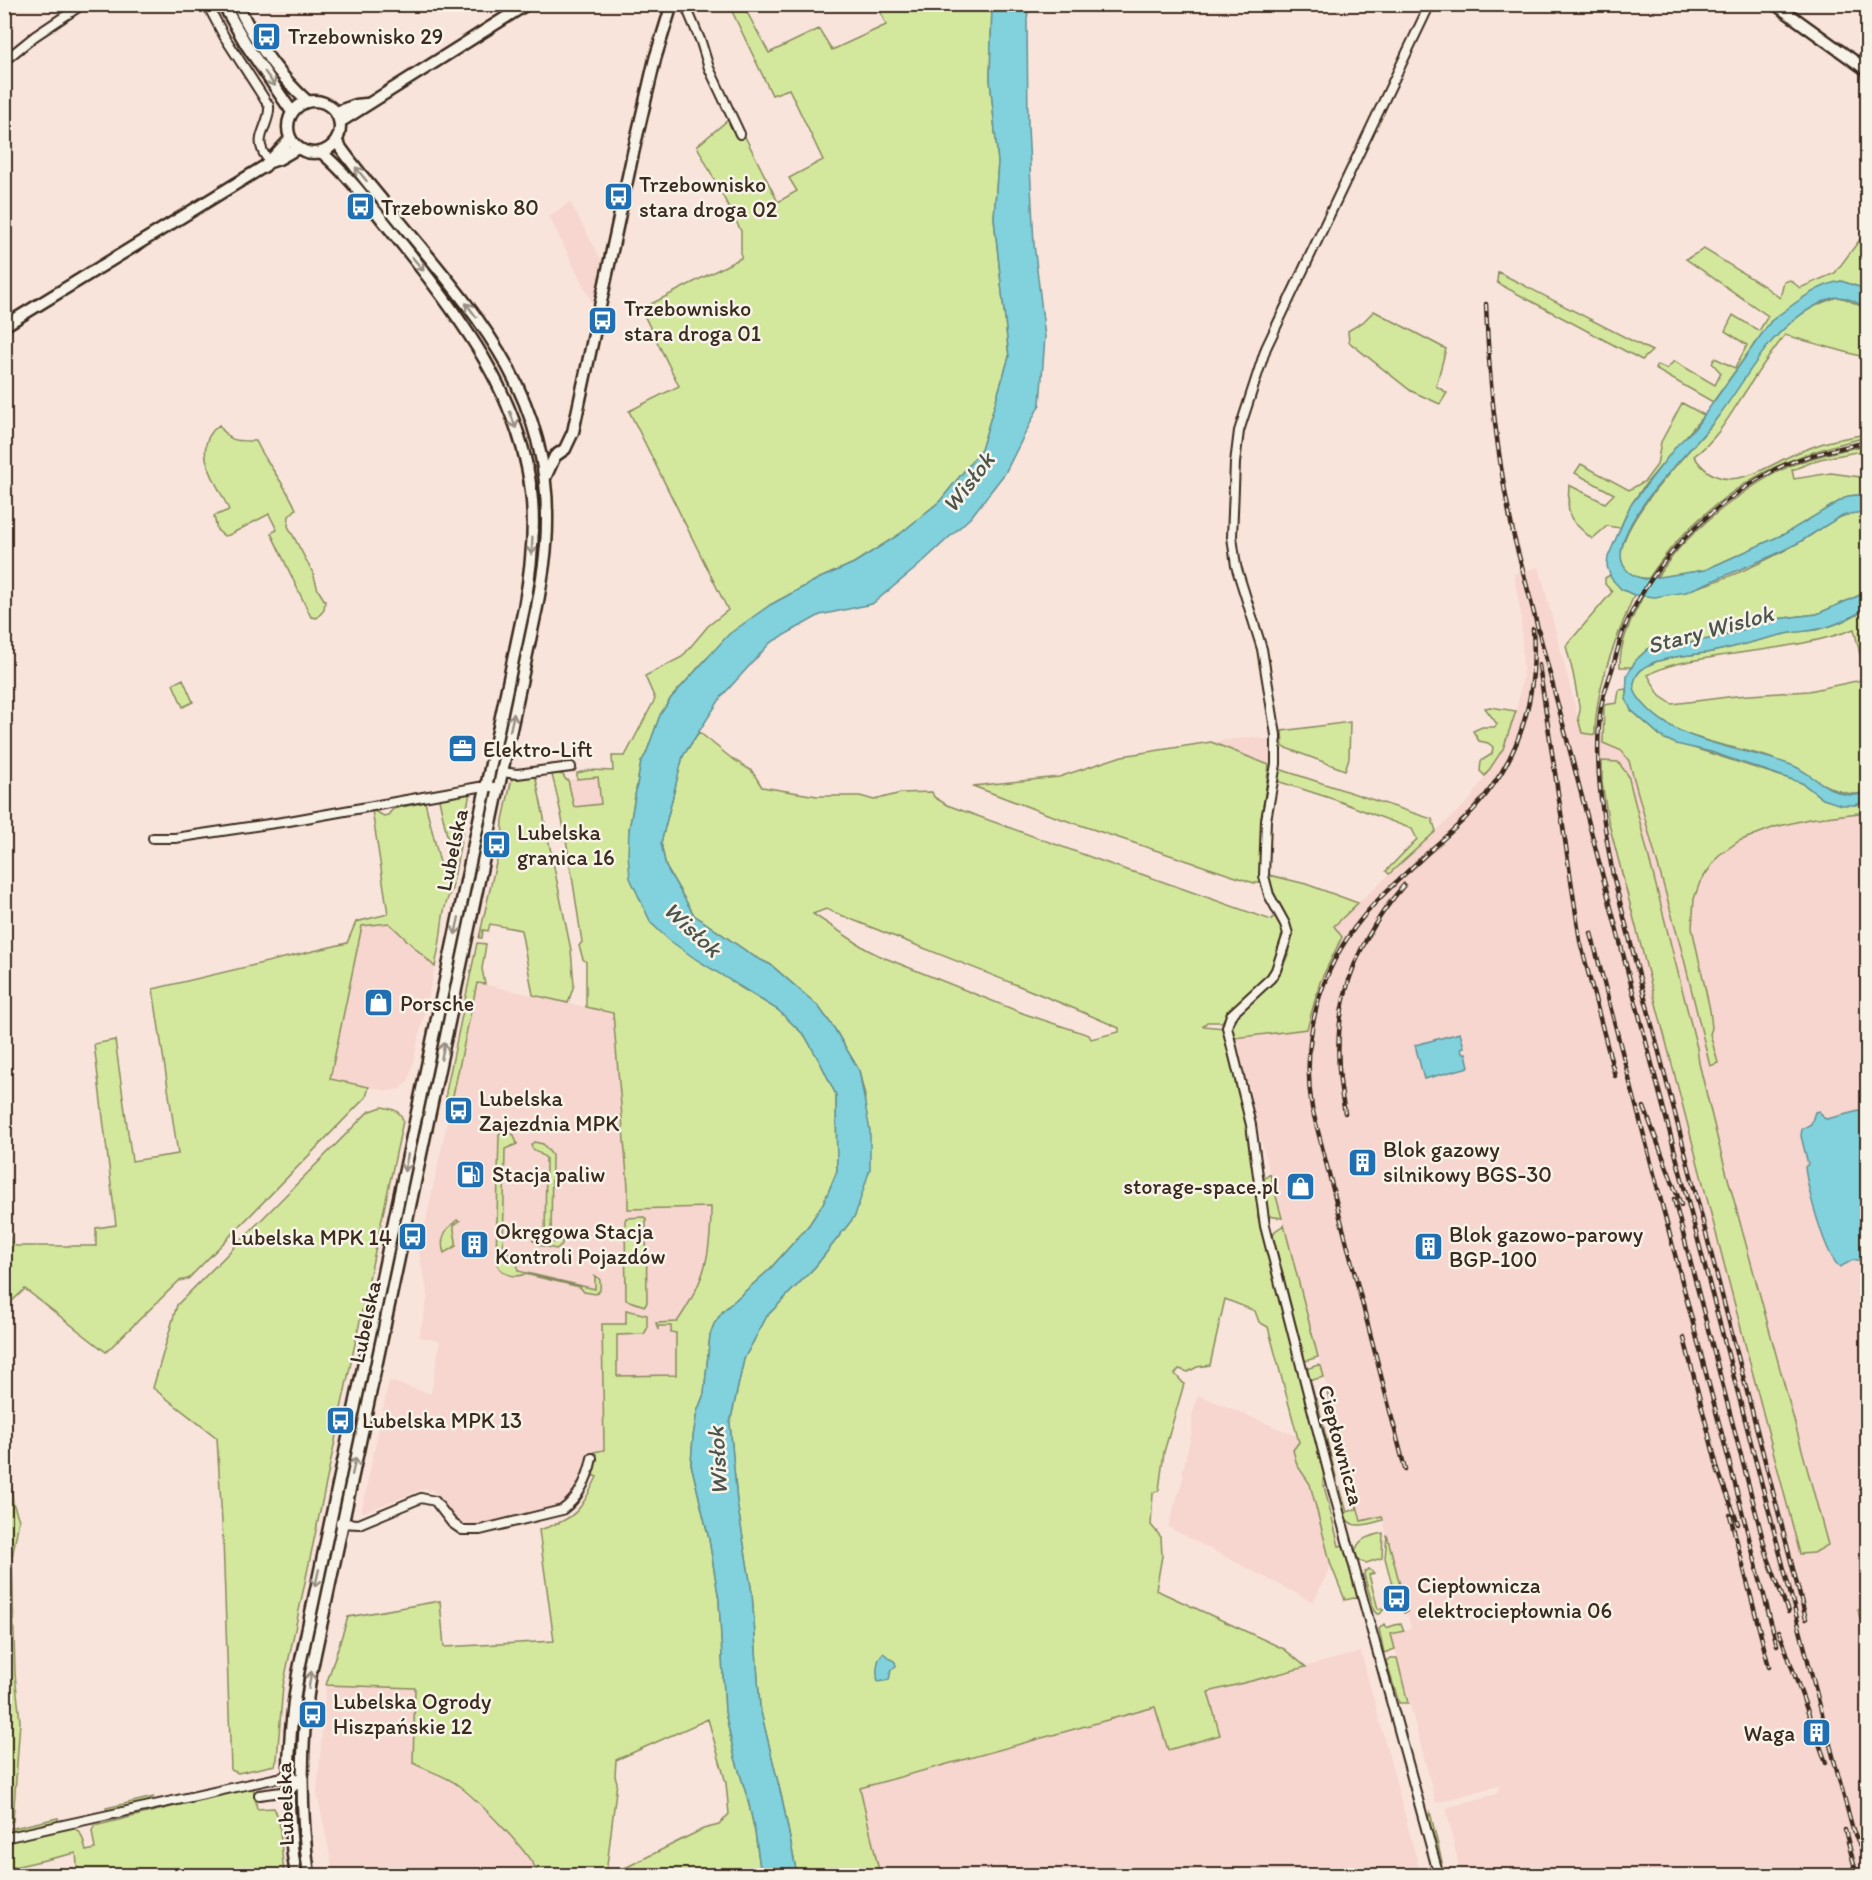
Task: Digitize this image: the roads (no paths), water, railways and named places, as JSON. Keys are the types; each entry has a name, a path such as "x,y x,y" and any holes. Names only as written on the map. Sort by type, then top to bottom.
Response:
{"main road":[{"path":"223,4 247,46 292,112"},
{"path":"237,4 265,51 291,85 307,101"},
{"path":"338,117 366,104 527,4"},
{"path":"545,479 555,456 567,446 573,432 635,142 655,59 672,4"},
{"path":"1775,4 1868,72"},
{"path":"307,101 323,102 338,117 339,135 332,146 321,152 305,152 290,139 287,125 292,112 307,101"},
{"path":"270,162 290,139"},
{"name":"Lubelska","path":"309,1875 303,1824 302,1780 303,1730 311,1673 500,780 543,570 547,521 545,479 539,449 525,400 504,358 454,287 336,141"},
{"path":"4,326 270,162 298,148"},
{"name":"Lubelska","path":"296,1875 289,1776 296,1686 329,1520 524,608 530,569 532,532 531,490 524,453 512,416 489,367 435,284 345,174 321,152"},
{"path":"489,367 490,357 494,355 504,358"},
{"path":"539,449 555,456"}],"street":[{"path":"4,61 35,36 83,4"},
{"path":"207,4 224,36 269,106 269,116 261,142 262,150 270,162"},
{"path":"685,4 709,68 740,134"},
{"name":"Ciepłownicza","path":"1430,4 1266,348 1239,431 1235,463 1232,537 1236,566 1262,649 1276,735 1275,764 1266,820 1264,876 1266,888 1286,924 1288,934 1276,970 1229,1019 1227,1028 1251,1125 1265,1226 1335,1497 1438,1875"},
{"path":"153,838 175,838 289,821 485,786 490,789 500,780 517,774 571,767"},
{"path":"329,1520 359,1524 421,1498 435,1501 452,1523 462,1530 480,1530 562,1510 572,1503 577,1495 589,1473 592,1458"},
{"path":"4,1838 289,1776 302,1780"},
{"path":"260,1795 289,1791 302,1780"}],"water":[{"name":"Wisłok","path":"992,5 1029,5 1027,19 1028,127 1034,244 1045,337 1040,404 1005,473 971,517 916,568 872,604 820,615 770,643 722,696 683,756 661,843 666,867 694,915 755,957 771,965 818,1006 834,1028 859,1070 870,1131 870,1169 855,1216 815,1267 767,1316 744,1359 730,1423 737,1502 752,1593 760,1708 783,1803 797,1875 761,1875 748,1800 734,1754 725,1712 719,1600 709,1539 691,1464 693,1437 697,1412 704,1394 710,1335 714,1324 723,1311 769,1270 809,1225 824,1202 837,1171 836,1095 805,1036 778,1010 697,960 669,940 651,923 630,878 629,830 641,762 660,715 671,698 729,634 770,605 854,563 900,534 940,501 981,450 1009,357 994,218 998,162 990,79"},
{"path":"1841,281 1867,292 1867,309 1846,298 1832,298 1796,318 1781,331 1757,360 1713,423 1661,482 1636,515 1622,547 1623,564 1629,572 1645,579 1705,570 1786,533 1848,496 1867,494 1867,511 1841,516 1774,555 1686,592 1655,597 1634,595 1621,589 1611,578 1607,566 1608,557 1630,506 1677,445 1695,428 1771,321 1813,291"},
{"path":"1867,592 1867,608 1838,623 1721,650 1657,661 1638,673 1634,687 1642,702 1656,716 1673,727 1712,743 1794,766 1838,792 1857,795 1867,791 1867,801 1855,805 1841,805 1823,799 1802,783 1711,752 1676,744 1663,738 1631,710 1626,699 1627,675 1636,660 1648,649 1660,645 1694,642 1727,635 1776,619 1817,614"},
{"path":"1460,1033 1464,1047 1461,1048 1462,1053 1466,1053 1469,1067 1424,1079 1415,1045"},
{"path":"1867,1109 1867,1260 1853,1260 1840,1267 1828,1250 1813,1204 1805,1167 1808,1164 1801,1136 1802,1129 1811,1124 1815,1112 1819,1111 1827,1119"},
{"path":"883,1653 895,1662 896,1666 891,1670 889,1680 878,1682 877,1667"}],"railway":[{"path":"1486,304 1495,421 1514,537 1834,1760 1853,1830 1868,1865"},
{"path":"1806,1619 1613,875 1600,791 1599,728 1603,696 1624,629 1651,580 1687,536 1729,499 1776,469 1808,456 1868,442"},
{"path":"1405,1469 1312,1108 1309,1082 1311,1032 1324,983 1347,938 1384,894 1475,807 1503,770 1520,733 1526,713 1533,671 1533,629"},
{"path":"1539,665 1580,941 1615,1076"},
{"path":"1345,1113 1338,1050 1340,1020 1346,992 1367,937 1404,885"},
{"path":"1591,933 1777,1645"},
{"path":"1644,1107 1681,1205"},
{"path":"1674,1199 1767,1555 1788,1612"},
{"path":"1684,1338 1719,1474"},
{"path":"1717,1468 1738,1524"},
{"path":"1730,1515 1769,1667"},
{"path":"1779,1631 1826,1763"},
{"path":"1845,1830 1857,1876"}],"place":[{"name":"Trzebownisko 29","path":"267,36"},
{"name":"Trzebownisko stara droga 02","path":"618,197"},
{"name":"Trzebownisko 80","path":"360,207"},
{"name":"Trzebownisko stara droga 01","path":"603,321"},
{"name":"Elektro-Lift","path":"462,749"},
{"name":"Lubelska granica 16","path":"496,845"},
{"name":"Porsche","path":"379,1003"},
{"name":"Lubelska Zajezdnia MPK","path":"458,1111"},
{"name":"Blok gazowy silnikowy BGS-30","path":"1362,1162"},
{"name":"Stacja paliw","path":"471,1174"},
{"name":"storage-space.pl","path":"1300,1186"},
{"name":"Lubelska MPK 14","path":"413,1237"},
{"name":"Okręgowa Stacja Kontroli Pojazdów","path":"474,1244"},
{"name":"Blok gazowo-parowy BGP-100","path":"1428,1247"},
{"name":"Lubelska MPK 13","path":"341,1420"},
{"name":"Ciepłownicza elektrociepłownia 06","path":"1396,1598"},
{"name":"Lubelska Ogrody Hiszpańskie 12","path":"312,1714"},
{"name":"Waga","path":"1816,1733"}],"water label":[{"name":"Stary Wislok","path":"1710,629"}]}
